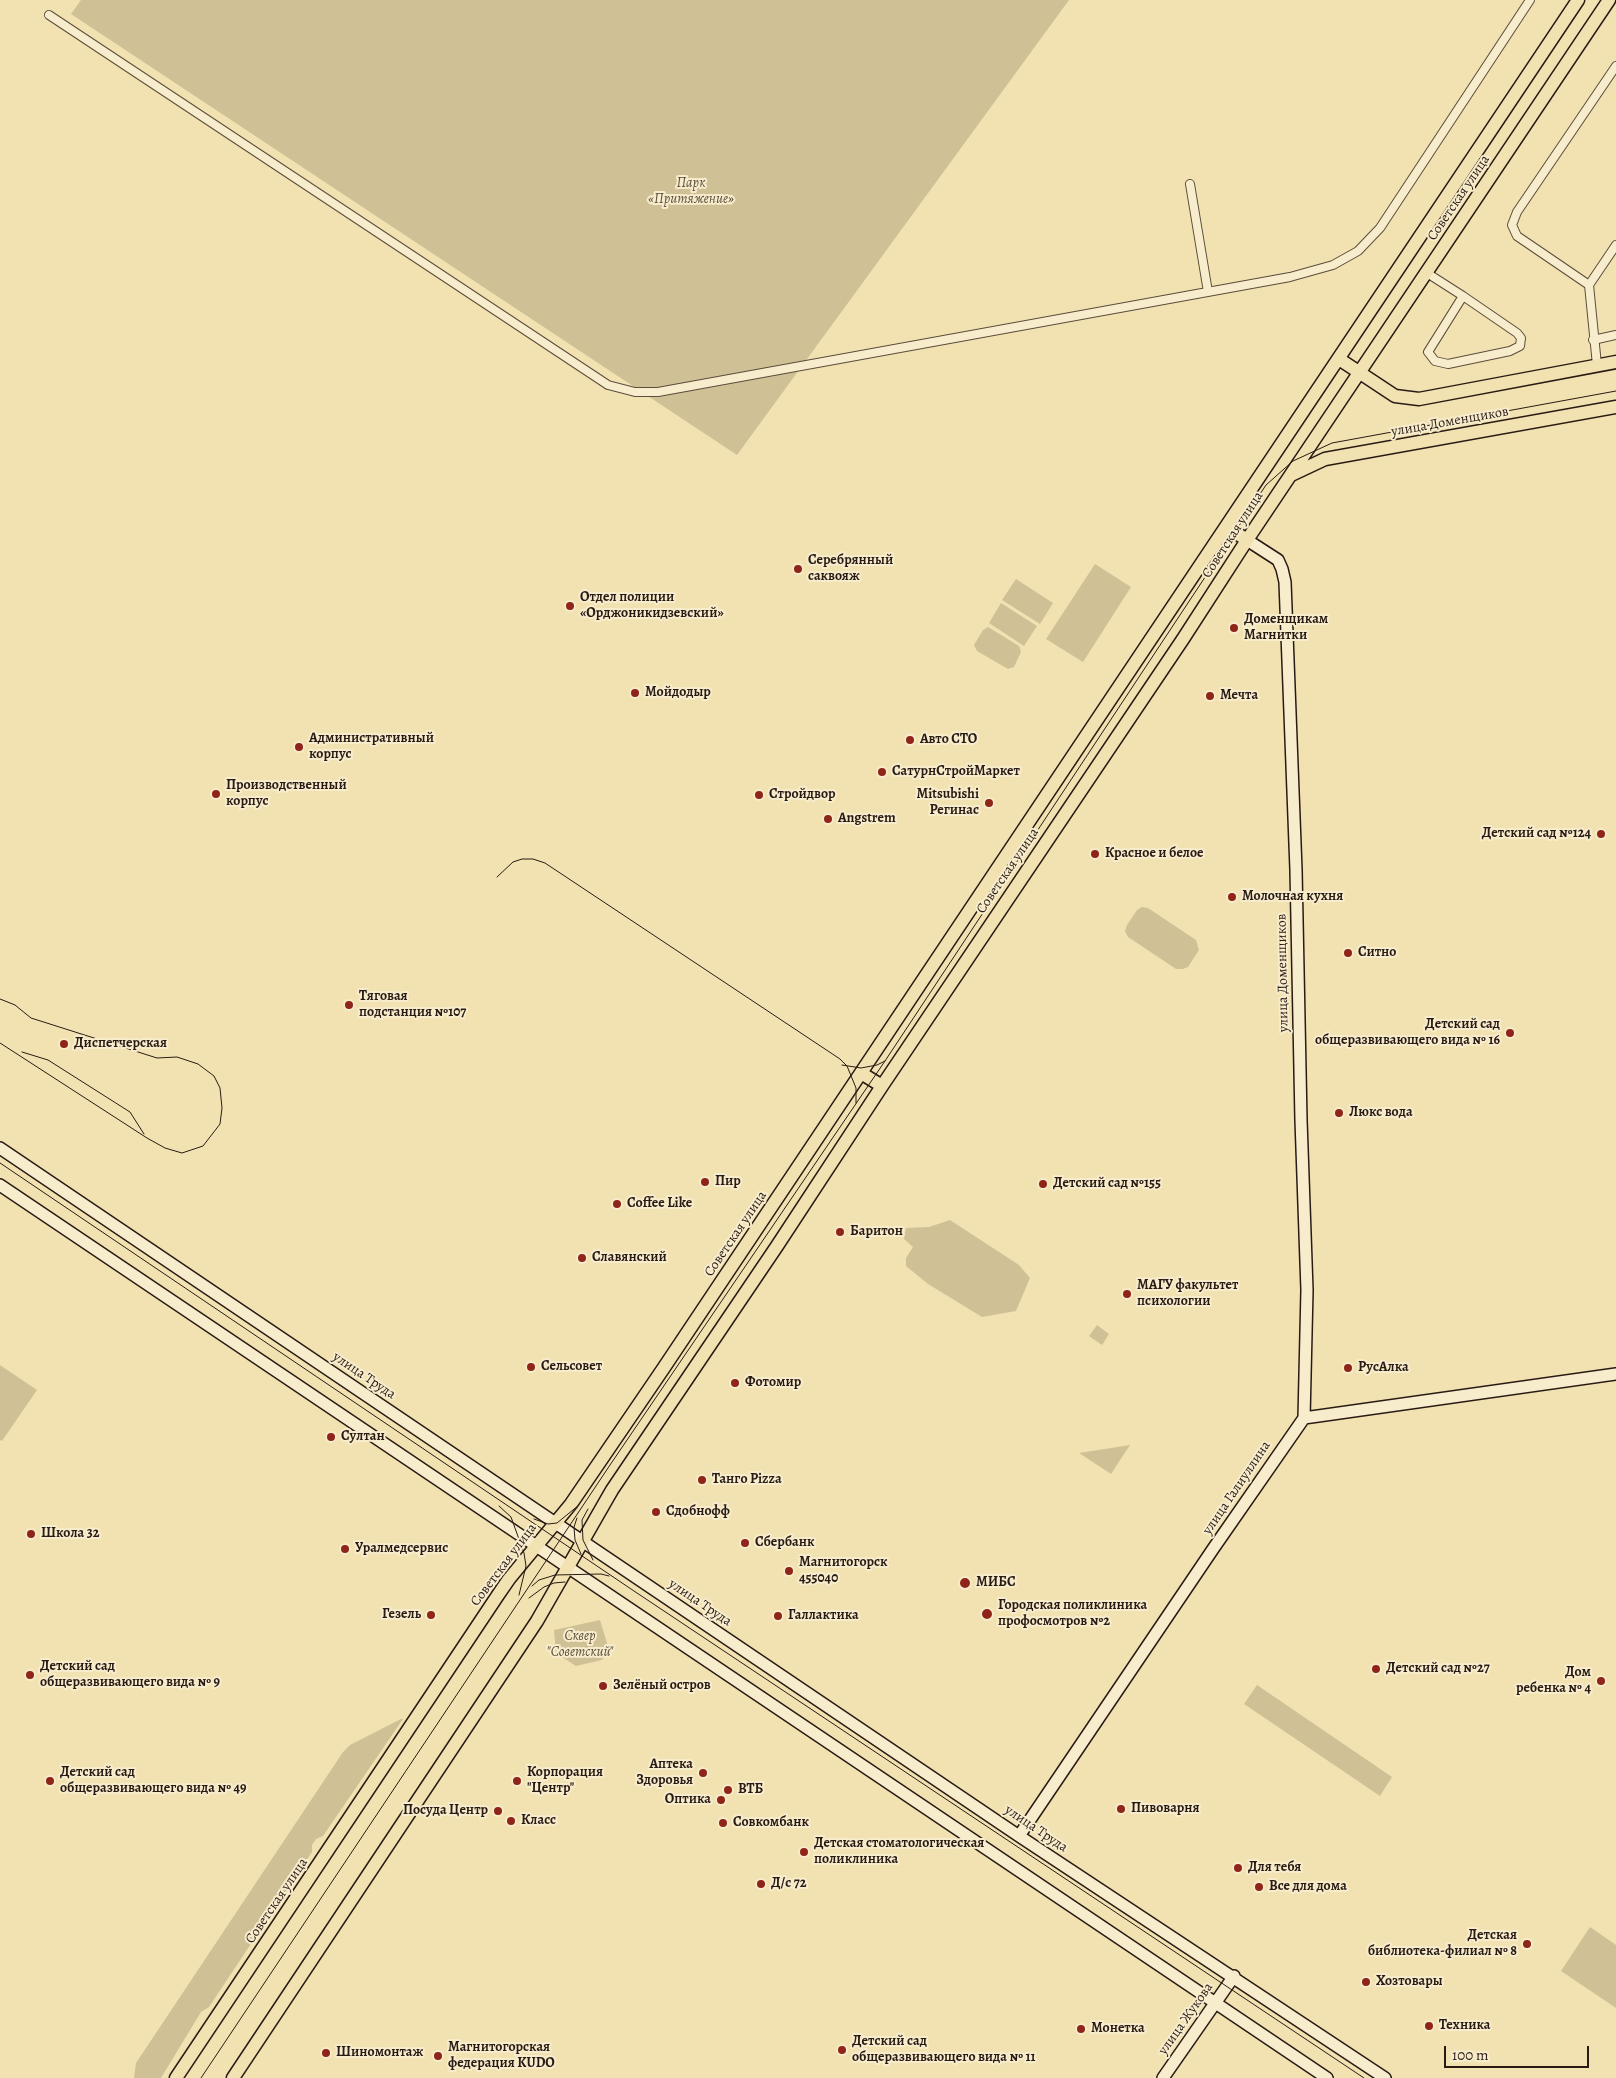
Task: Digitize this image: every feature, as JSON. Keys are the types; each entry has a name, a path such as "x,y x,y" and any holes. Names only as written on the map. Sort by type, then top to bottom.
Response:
{"main road":[{"name":"Советская улица","path":"176,2078 509,1579 576,1496 658,1377 1578,0"},
{"name":"Советская улица","path":"233,2078 513,1658 612,1490 1610,0"},
{"name":"улица Доменщиков","path":"1339,359 1395,396 1419,399 1616,362"},
{"name":"улица Доменщиков","path":"1291,475 1325,459 1616,407"},
{"name":"улица Доменщиков","path":"1227,527 1278,560 1285,582 1296,870 1301,1126 1307,1290 1304,1418"},
{"path":"861,1073 882,1086"},
{"name":"улица Труда","path":"0,1148 1019,1836 1234,1976 1385,2078"},
{"path":"0,1185 1327,2078"},
{"path":"1304,1418 1616,1374"},
{"name":"улица Галиуллина","path":"1019,1836 1218,1541 1304,1418"},
{"name":"улица Жукова","path":"1163,2078 1234,1976"}],"street":[{"path":"49,15 608,385 635,392 658,392 1290,277 1333,265 1358,251 1380,228 1530,0"},
{"path":"1590,284 1517,236 1512,225 1517,212 1616,66"},
{"path":"1190,184 1208,292"},
{"path":"1597,365 1593,340 1590,284 1616,245"},
{"path":"1427,273 1463,296 1517,334 1521,338 1520,346 1510,351 1448,364 1434,361 1428,352 1463,296"},
{"path":"1593,340 1616,335"}],"green space":[{"name":"Парк «Притяжение»","path":"81,0 1069,0 737,455 71,14"},
{"path":"1095,564 1131,587 1083,662 1046,639"},
{"path":"1016,579 1053,603 1040,624 1002,600"},
{"path":"1001,603 1037,626 1024,646 989,623"},
{"path":"988,627 1019,646 1021,652 1014,667 1008,669 977,651 974,645 983,630"},
{"path":"1142,907 1148,908 1196,940 1199,950 1188,967 1176,969 1128,937 1125,931 1127,925 1137,910"},
{"path":"950,1220 1019,1265 1030,1278 1016,1311 982,1317 928,1284 906,1266 906,1258 913,1247 904,1239 906,1228 929,1227"},
{"path":"1097,1325 1109,1334 1102,1345 1089,1336"},
{"path":"0,1365 37,1390 2,1441 0,1440"},
{"path":"1130,1445 1111,1474 1079,1453"},
{"name":"Сквер \"Советский\"","path":"600,1620 609,1650 602,1660 576,1666 556,1653 554,1630"},
{"path":"1257,1685 1392,1777 1380,1796 1244,1704"},
{"path":"403,1719 323,1836 316,1839 312,1845 312,1852 209,2007 201,2012 161,2078 134,2078 136,2063 343,1752 350,1745"},
{"path":"1590,1927 1616,1945 1616,2008 1561,1971"}],"tram line":[{"path":"201,2078 610,1465 885,1061 1266,485 1293,461 1332,443 1616,391"},
{"path":"497,877 513,862 522,859 533,859 545,863 840,1059 847,1066 856,1088 856,1103"},
{"path":"0,999 15,1005 31,1018 157,1058 177,1057 198,1064 214,1076 220,1088 222,1108 220,1124 203,1146 182,1153 165,1148 0,1043"},
{"path":"22,1052 48,1060 130,1112 144,1134"},
{"path":"842,1065 861,1068 877,1065 885,1061"},
{"path":"0,1163 634,1591 1364,2078"},
{"path":"534,1519 548,1524 557,1523 579,1505"},
{"path":"499,1506 511,1517 524,1553 526,1566 519,1595"},
{"path":"588,1509 582,1520 583,1540 593,1560"},
{"path":"577,1518 574,1527 575,1540 581,1554"},
{"path":"532,1586 539,1580 555,1575 601,1574 609,1576"},
{"path":"529,1598 544,1587 554,1583 565,1582"}],"place":[{"name":"Серебрянный саквояж","path":"798,569"},
{"name":"Отдел полиции «Орджоникидзевский»","path":"570,606"},
{"name":"Доменщикам Магнитки","path":"1234,628"},
{"name":"Мойдодыр","path":"635,693"},
{"name":"Мечта","path":"1210,696"},
{"name":"Авто СТО","path":"910,740"},
{"name":"Административный корпус","path":"299,747"},
{"name":"СатурнСтройМаркет","path":"882,772"},
{"name":"Производственный корпус","path":"216,794"},
{"name":"Стройдвор","path":"759,795"},
{"name":"Mitsubishi Регинас","path":"989,803"},
{"name":"Angstrem","path":"828,819"},
{"name":"Детский сад №124","path":"1601,834"},
{"name":"Красное и белое","path":"1095,854"},
{"name":"Молочная кухня","path":"1232,897"},
{"name":"Ситно","path":"1348,953"},
{"name":"Тяговая подстанция №107","path":"349,1005"},
{"name":"Детский сад общеразвивающего вида № 16","path":"1510,1033"},
{"name":"Диспетчерская","path":"64,1044"},
{"name":"Люкс вода","path":"1339,1113"},
{"name":"Пир","path":"705,1182"},
{"name":"Детский сад №155","path":"1043,1184"},
{"name":"Coffee Like","path":"617,1204"},
{"name":"Баритон","path":"840,1232"},
{"name":"Славянский","path":"582,1258"},
{"name":"МАГУ факультет психологии","path":"1127,1294"},
{"name":"Сельсовет","path":"531,1367"},
{"name":"РусАлка","path":"1348,1368"},
{"name":"Фотомир","path":"735,1383"},
{"name":"Султан","path":"331,1437"},
{"name":"Танго Pizza","path":"702,1480"},
{"name":"Сдобнофф","path":"656,1512"},
{"name":"Школа 32","path":"31,1534"},
{"name":"Сбербанк","path":"745,1543"},
{"name":"Уралмедсервис","path":"345,1549"},
{"name":"Магнитогорск 455040","path":"789,1571"},
{"name":"МИБС","path":"965,1583"},
{"name":"Городская поликлиника профосмотров №2","path":"987,1614"},
{"name":"Гезель","path":"431,1615"},
{"name":"Галлактика","path":"778,1616"},
{"name":"Детский сад №27","path":"1376,1669"},
{"name":"Детский сад общеразвивающего вида № 9","path":"30,1675"},
{"name":"Дом ребенка № 4","path":"1601,1681"},
{"name":"Зелёный остров","path":"603,1686"},
{"name":"Аптека Здоровья","path":"703,1773"},
{"name":"Детский сад общеразвивающего вида № 49","path":"50,1781"},
{"name":"Корпорация \"Центр\"","path":"517,1781"},
{"name":"ВТБ","path":"728,1790"},
{"name":"Оптика","path":"721,1800"},
{"name":"Пивоварня","path":"1121,1809"},
{"name":"Посуда Центр","path":"498,1811"},
{"name":"Класс","path":"511,1821"},
{"name":"Совкомбанк","path":"723,1823"},
{"name":"Детская стоматологическая поликлиника","path":"804,1852"},
{"name":"Для тебя","path":"1238,1868"},
{"name":"Д/с 72","path":"761,1884"},
{"name":"Все для дома","path":"1259,1887"},
{"name":"Детская библиотека-филиал № 8","path":"1527,1944"},
{"name":"Хозтовары","path":"1366,1982"},
{"name":"Техника","path":"1429,2026"},
{"name":"Монетка","path":"1081,2029"},
{"name":"Детский сад общеразвивающего вида № 11","path":"842,2050"},
{"name":"Шиномонтаж","path":"326,2053"},
{"name":"Магнитогорская федерация KUDO","path":"438,2056"}]}
